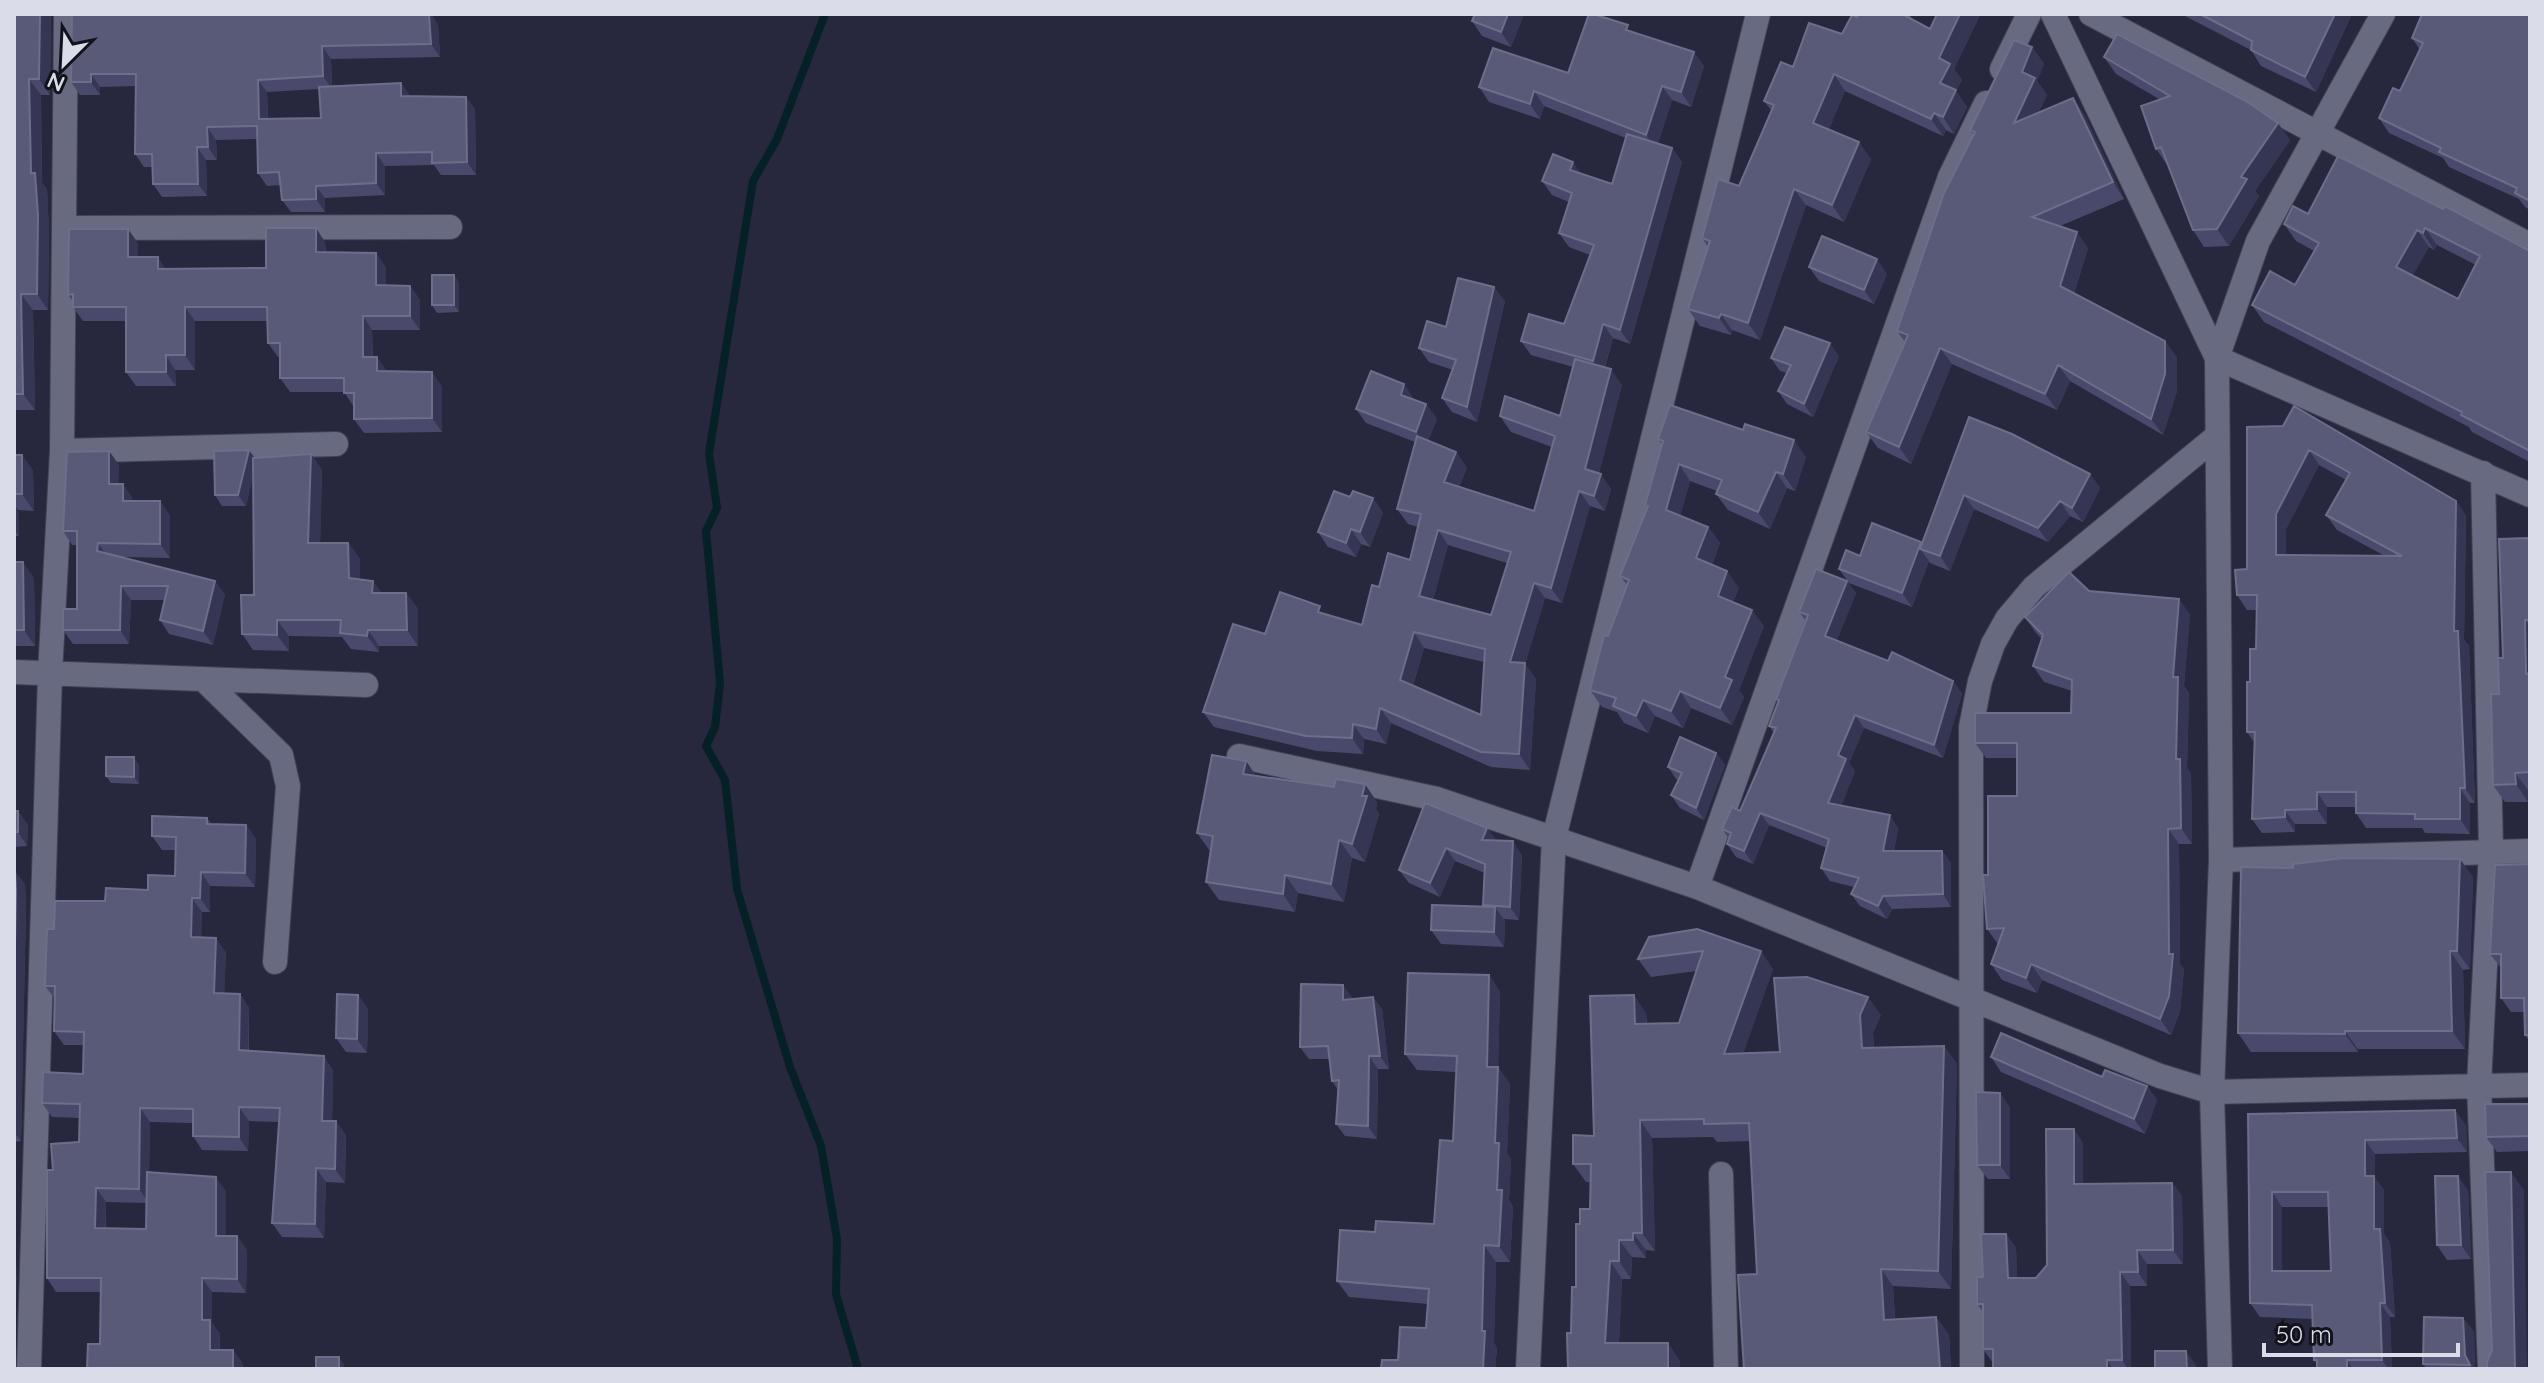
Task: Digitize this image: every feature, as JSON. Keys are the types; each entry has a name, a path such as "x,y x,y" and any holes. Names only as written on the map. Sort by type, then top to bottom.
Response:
{"street":[{"path":"29,1369 50,674 62,451 66,14"},
{"path":"1528,1369 1554,838 1758,14"},
{"path":"1697,887 1950,177 2029,14"},
{"path":"2053,14 2217,358 2530,495"},
{"path":"2091,14 2530,245"},
{"path":"2220,1369 2212,1092 2221,860 2217,358 2258,241 2383,14"},
{"path":"64,228 450,227"},
{"path":"1972,1369 1971,727 1980,681 1993,644 2007,619 2034,587 2216,437"},
{"path":"62,451 336,444"},
{"path":"2483,473 2491,850 2479,1085 2490,1369"},
{"path":"14,672 366,685"},
{"path":"203,679 281,755 288,786 275,962"},
{"path":"1239,756 1437,799 1697,887 2160,1076 2212,1092 2530,1085"},
{"path":"2221,860 2530,851"},
{"path":"1721,1174 1726,1369"}],"building":[{"path":"14,14 40,14 39,79 29,79 31,173 35,173 38,215 37,294 21,294 23,394 14,394"},
{"path":"72,14 429,14 431,44 322,46 323,76 258,80 259,119 321,118 319,87 401,83 401,96 466,97 467,162 432,163 432,152 376,153 376,183 316,186 316,199 282,200 279,172 258,173 257,126 207,127 208,147 197,147 198,184 153,184 152,154 135,154 136,74 91,74 91,82 71,82"},
{"path":"1475,14 1508,14 1501,32 1472,21"},
{"path":"1589,14 1628,25 1626,30 1694,52 1681,92 1662,86 1646,135 1534,91 1530,104 1479,87 1493,48 1568,73"},
{"path":"1858,14 1902,14 1930,29 1937,14 1960,14 1939,58 1950,64 1940,83 1956,90 1943,117 1934,113 1931,119 1834,74 1813,123 1859,142 1832,205 1794,189 1748,323 1721,314 1719,318 1688,309 1710,241 1702,238 1718,179 1739,186 1774,105 1764,101 1781,62 1793,67 1809,23 1842,34 1852,15 1857,17"},
{"path":"2200,14 2335,14 2305,77 2251,50 2252,41"},
{"path":"2422,14 2530,14 2530,201 2515,193 2517,188 2439,152 2441,148 2379,118 2393,88 2400,91 2423,43 2412,38"},
{"path":"2117,34 2246,101 2278,123 2241,177 2247,179 2217,229 2193,230 2161,147 2156,149 2141,106 2170,96 2104,57"},
{"path":"2014,40 2032,47 2022,72 2035,78 2014,123 2073,98 2113,182 2032,217 2077,232 2060,286 2165,341 2165,374 2151,419 2058,365 2045,394 1940,348 1899,447 1866,432 1908,335 1897,331 1944,193 1975,132 1970,130"},
{"path":"1627,134 1672,148 1620,330 1603,324 1593,361 1521,341 1529,314 1564,324 1594,245 1559,233 1572,193 1542,181 1553,154 1573,162 1570,170 1612,184"},
{"path":"2338,156 2443,209 2445,206 2530,251 2530,451 2461,415 2462,412 2252,305 2270,271 2295,285 2319,243 2284,224 2293,206 2308,214","holes":["2425,228 2480,256 2458,299 2396,267 2417,230 2423,233"]},
{"path":"266,228 316,228 316,252 376,253 376,285 410,286 410,316 363,316 363,357 377,357 377,371 432,372 432,418 354,419 354,393 344,393 344,378 280,378 280,343 268,343 267,307 185,307 185,355 166,355 166,372 126,372 126,307 73,307 73,294 68,295 69,229 128,229 128,257 158,257 158,269 266,268"},
{"path":"1822,236 1877,259 1864,290 1809,267"},
{"path":"432,275 454,275 454,305 432,305"},
{"path":"1458,278 1494,287 1467,407 1442,398 1456,360 1419,348 1427,321 1446,327"},
{"path":"1785,327 1830,343 1804,404 1778,391 1791,365 1771,358"},
{"path":"1575,359 1611,369 1585,469 1601,474 1594,496 1579,491 1551,588 1534,583 1510,662 1525,663 1519,754 1481,752 1380,708 1376,729 1353,724 1352,738 1306,736 1203,712 1233,624 1265,634 1280,592 1320,606 1318,612 1362,625 1372,585 1379,587 1388,553 1410,560 1421,514 1397,509 1417,436 1456,452 1444,482 1534,511 1555,436 1500,416 1505,396 1560,416","holes":["1438,530 1511,552 1491,615 1419,596","1414,632 1485,649 1481,715 1400,680"]},
{"path":"1371,371 1404,384 1401,395 1426,404 1416,432 1356,409"},
{"path":"1670,405 1743,430 1745,424 1794,440 1783,474 1776,472 1758,512 1716,494 1722,480 1679,464 1666,510 1708,527 1696,558 1727,571 1718,596 1752,610 1725,677 1732,680 1720,708 1680,691 1671,711 1643,700 1636,716 1613,706 1616,698 1590,690 1604,635 1608,636 1629,580 1620,576 1648,506 1645,505 1663,441 1658,439"},
{"path":"2294,406 2456,501 2454,631 2458,631 2465,788 2460,788 2460,819 2415,819 2415,814 2356,813 2356,792 2317,792 2317,809 2285,810 2285,817 2252,819 2255,732 2247,732 2247,682 2250,682 2250,649 2256,649 2257,595 2237,595 2235,570 2247,569 2247,427 2283,426","holes":["2309,450 2350,473 2326,515 2402,556 2276,555 2276,514"]},
{"path":"1969,417 2012,434 2090,474 2072,508 2060,501 2038,528 1964,495 1940,556 1920,549"},
{"path":"249,450 238,495 215,495 214,451"},
{"path":"109,451 109,484 123,484 123,501 160,501 160,544 98,543 97,551 215,581 203,631 160,620 168,586 121,586 120,630 63,630 63,609 77,609 77,531 63,531 67,452"},
{"path":"311,454 308,543 348,543 349,578 373,581 372,593 406,593 407,630 368,630 367,636 340,633 341,620 277,620 277,635 242,634 241,595 254,595 253,458"},
{"path":"14,455 22,455 22,494 14,494"},
{"path":"1334,491 1350,497 1353,491 1373,498 1360,532 1351,529 1346,543 1318,532"},
{"path":"1872,523 1921,542 1902,593 1839,569 1846,550 1860,556"},
{"path":"2530,538 2530,620 2525,620 2526,674 2530,673 2530,772 2515,773 2516,784 2493,785 2491,694 2499,694 2498,658 2503,658 2499,539"},
{"path":"14,562 23,562 24,630 14,630"},
{"path":"1816,569 1847,581 1825,636 1888,661 1892,652 1953,681 1934,745 1855,715 1838,755 1846,759 1828,803 1890,815 1883,851 1942,851 1943,894 1883,896 1878,906 1851,894 1859,878 1821,868 1829,839 1760,813 1744,851 1727,844 1731,833 1722,829 1732,807 1740,811 1776,728 1769,726 1808,615 1799,612"},
{"path":"2069,572 2089,591 2179,599 2173,677 2178,677 2176,759 2180,759 2181,828 2168,829 2169,954 2173,954 2169,996 2160,1019 2031,964 2026,978 1991,964 2004,928 1987,929 1983,875 1988,875 1988,796 2017,796 2017,743 1975,743 1975,713 2071,713 2072,680 2033,666 2043,635 2025,617"},
{"path":"1680,737 1716,753 1696,808 1671,795 1682,773 1668,767"},
{"path":"1212,755 1246,761 1243,774 1334,787 1336,779 1365,784 1362,796 1367,796 1352,844 1339,840 1331,884 1285,875 1283,894 1206,882 1213,836 1197,833"},
{"path":"106,757 134,757 134,777 106,776"},
{"path":"1425,803 1487,828 1482,840 1513,841 1510,907 1483,905 1485,864 1446,848 1430,883 1399,870"},
{"path":"14,811 18,811 18,832 14,832"},
{"path":"152,816 207,818 207,824 246,825 245,873 201,872 200,898 192,898 191,937 216,938 214,993 240,994 239,1050 324,1056 322,1121 336,1121 335,1169 316,1168 315,1224 272,1223 280,1108 239,1107 239,1137 193,1136 193,1109 140,1108 139,1189 96,1188 95,1228 146,1229 147,1172 216,1177 216,1236 237,1236 237,1279 202,1278 202,1320 210,1320 210,1350 233,1350 233,1369 87,1369 88,1344 100,1344 101,1278 47,1278 47,1170 53,1170 51,1144 79,1142 80,1104 42,1103 43,1072 83,1074 84,1032 54,1031 55,986 45,986 47,929 54,929 55,901 105,901 106,888 148,890 148,875 175,876 176,837 152,836"},
{"path":"2344,858 2460,859 2457,951 2450,951 2452,1031 2238,1033 2241,867 2293,868 2293,864"},
{"path":"2530,864 2530,1035 2525,1035 2524,998 2501,998 2501,954 2490,954 2495,865"},
{"path":"14,871 16,891 14,998"},
{"path":"1432,905 1495,907 1494,932 1431,930"},
{"path":"1697,929 1761,951 1724,1054 1780,1052 1774,978 1807,977 1868,997 1860,1015 1862,1048 1944,1046 1938,1271 1881,1269 1884,1320 1936,1317 1940,1369 1744,1369 1738,1275 1757,1274 1749,1123 1704,1124 1704,1119 1640,1120 1642,1233 1633,1233 1633,1240 1619,1240 1619,1261 1610,1261 1605,1343 1668,1343 1668,1369 1568,1369 1567,1333 1571,1333 1572,1287 1576,1287 1576,1224 1580,1224 1580,1209 1590,1209 1591,1164 1573,1164 1573,1135 1594,1136 1590,996 1634,995 1635,1024 1679,1023 1703,951 1638,959 1649,937"},
{"path":"1408,973 1489,975 1487,1067 1498,1067 1495,1143 1499,1143 1497,1190 1502,1190 1499,1246 1484,1245 1483,1369 1381,1369 1382,1360 1398,1360 1400,1327 1426,1328 1429,1289 1337,1281 1340,1230 1375,1232 1376,1221 1434,1224 1440,1140 1453,1141 1457,1056 1405,1054"},
{"path":"1301,984 1343,985 1343,1000 1373,997 1380,1056 1369,1056 1368,1126 1336,1124 1339,1080 1332,1081 1328,1046 1300,1047"},
{"path":"337,994 358,995 357,1039 336,1038"},
{"path":"2001,1033 2102,1077 2105,1070 2147,1086 2134,1119 1991,1057"},
{"path":"1976,1092 2000,1093 2000,1165 1977,1165"},
{"path":"2485,1104 2530,1104 2530,1136 2486,1137"},
{"path":"2455,1110 2457,1138 2365,1140 2365,1176 2374,1176 2374,1229 2380,1229 2385,1303 2380,1303 2382,1360 2347,1360 2347,1369 2317,1369 2312,1305 2250,1303 2248,1114","holes":["2272,1192 2328,1192 2331,1271 2272,1271"]},
{"path":"2046,1129 2074,1129 2074,1184 2172,1183 2173,1250 2137,1250 2138,1272 2120,1272 2122,1360 2107,1360 2107,1369 1993,1369 1993,1349 1983,1349 1983,1304 1977,1304 1977,1277 1983,1277 1981,1234 2006,1234 2008,1278 2036,1278 2047,1265"},
{"path":"2485,1172 2511,1172 2515,1369 2487,1369 2492,1350"},
{"path":"2435,1176 2458,1176 2461,1245 2437,1245"},
{"path":"2424,1317 2463,1318 2465,1355 2470,1365 2423,1364"},
{"path":"2155,1351 2186,1351 2187,1369 2155,1369"},
{"path":"316,1357 339,1357 339,1369 316,1369"}],"waterway":[{"path":"825,14 777,139 753,181 709,453 717,508 706,531 720,683 715,727 706,746 725,780 737,889 790,1067 821,1146 837,1239 836,1294 858,1369"}]}
